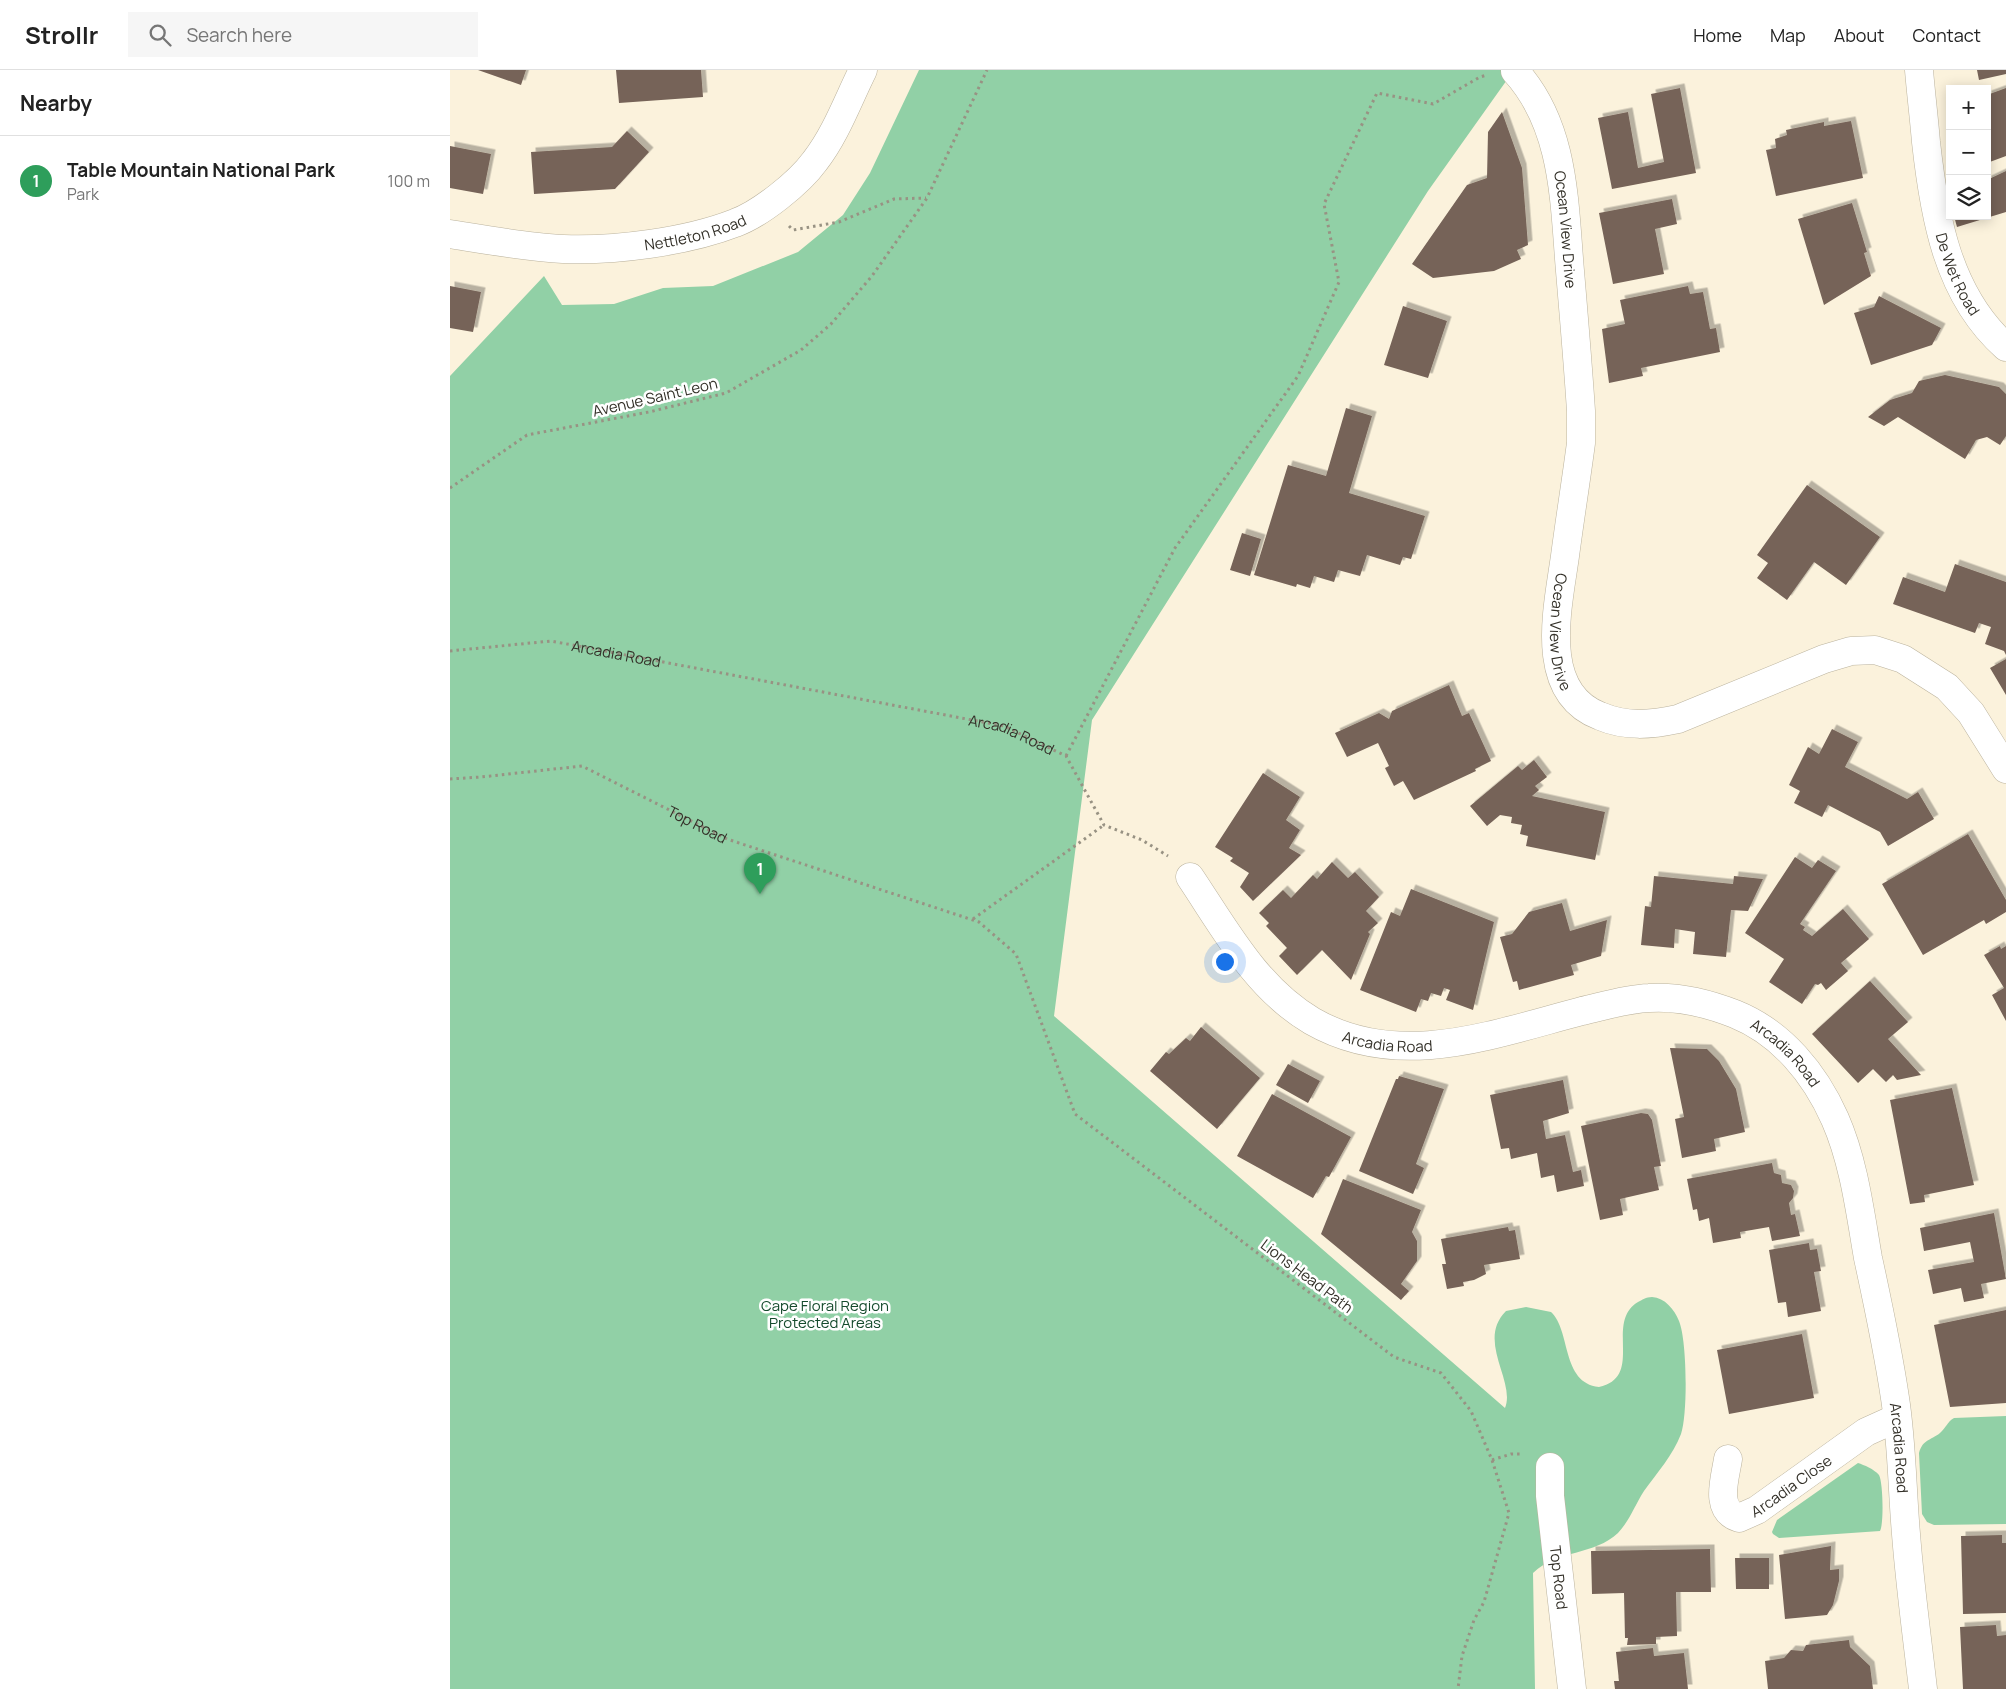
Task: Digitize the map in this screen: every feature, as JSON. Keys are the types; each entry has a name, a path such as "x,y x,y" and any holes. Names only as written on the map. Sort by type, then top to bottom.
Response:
{"street":[{"name":"Nettleton Road","path":"450,234 562,249 613,248 698,235 737,223 768,204 815,162 835,129 863,70"},
{"name":"De Wet Road","path":"1920,70 1932,191 1944,247 1957,277 1974,307 1997,339 2006,347"},
{"name":"Ocean View Drive","path":"1515,71 1532,91 1545,116 1557,150 1565,205 1582,419 1556,633 1560,674 1570,694 1588,711 1610,720 1630,725 1653,724 1678,719 1824,659 1851,651 1876,650 1903,659 1947,687 1971,713 2006,769"},
{"name":"Arcadia Road","path":"1190,877 1243,956 1274,993 1313,1021 1358,1040 1403,1048 1447,1045 1629,1000 1654,997 1689,1000 1714,1006 1745,1018 1772,1035 1810,1073 1825,1098 1841,1134 1858,1204 1898,1418 1906,1535 1923,1689"},
{"name":"Arcadia Close","path":"1728,1459 1724,1500 1725,1510 1732,1516 1739,1518 1757,1510 1866,1432 1898,1418"},
{"name":"Top Road","path":"1550,1466 1555,1541 1572,1689"}],"path":[{"name":"Avenue Saint Leon","path":"450,488 527,435 649,412 726,393 801,350 831,324 872,276 926,198 987,70"},
{"path":"1066,756 1175,548 1298,376 1339,282 1324,204 1377,94 1433,104 1480,76 1515,71"},
{"path":"768,204 793,230 839,222 894,199 926,198"},
{"name":"Arcadia Road","path":"450,651 551,641 1004,726 1066,756 1104,825"},
{"name":"Top Road","path":"450,778 481,777 582,766 727,839 973,920"},
{"path":"973,920 1104,825 1142,840 1179,864 1190,877"},
{"name":"Lions Head Path","path":"973,920 979,922 1016,954 1075,1114 1394,1357 1441,1373 1471,1411 1492,1460 1508,1513 1484,1602 1474,1620 1462,1656 1458,1689"}],"green space":[{"name":"Cape Floral Region Protected Areas","path":"919,70 1514,70 1428,191 1092,720 1054,1016 1505,1408 1506,1386 1495,1348 1495,1335 1498,1323 1506,1311 1526,1307 1551,1312 1562,1331 1568,1355 1578,1376 1587,1383 1599,1387 1612,1381 1620,1372 1623,1361 1624,1322 1628,1311 1638,1302 1652,1297 1661,1299 1674,1312 1682,1330 1685,1360 1686,1394 1681,1434 1669,1457 1644,1491 1618,1533 1598,1545 1553,1560 1533,1573 1535,1689 450,1689 450,376 544,276 562,305 614,304 663,288 713,286 798,252 843,215 870,173"},
{"path":"2006,1416 2006,1524 1934,1525 1927,1522 1922,1514 1919,1453 1923,1445 1940,1433 1954,1418"},
{"path":"1858,1463 1879,1475 1882,1494 1880,1531 1779,1538 1773,1534 1772,1532 1777,1520"}],"building":[{"path":"478,70 526,70 521,85"},
{"path":"616,70 701,70 703,97 619,103"},
{"path":"1977,70 2006,70 2006,74 1979,80"},
{"path":"1680,88 1696,173 1612,189 1598,118 1628,112 1638,168 1664,162 1651,94"},
{"path":"2006,88 2006,156 1991,162 1991,130 1991,94"},
{"path":"1502,112 1522,168 1528,245 1517,250 1521,259 1494,271 1433,278 1412,264 1467,185 1487,178 1488,132"},
{"path":"1851,121 1863,178 1776,196 1766,150 1776,148 1775,139 1787,135 1786,130 1824,122 1824,126"},
{"path":"627,131 649,152 615,189 534,194 531,152 612,147"},
{"path":"450,146 491,154 483,194 450,188"},
{"path":"2006,171 2006,212 1991,217 1991,178"},
{"path":"1672,199 1677,224 1655,229 1664,274 1613,284 1599,213"},
{"path":"1852,203 1867,252 1864,253 1871,276 1824,305 1798,219"},
{"path":"1955,220 1980,220 1957,227"},
{"path":"450,286 481,292 473,332 450,328"},
{"path":"1688,286 1690,294 1703,292 1710,329 1716,328 1720,352 1641,368 1643,376 1609,383 1602,329 1625,324 1620,300"},
{"path":"1879,296 1941,328 1932,345 1871,365 1854,313 1874,307"},
{"path":"1403,306 1447,321 1428,378 1384,365"},
{"path":"1945,375 1999,387 2006,394 2006,436 2000,445 1987,437 1976,440 1965,459 1898,417 1884,426 1868,417 1890,400 1912,393 1919,381"},
{"path":"1346,408 1372,416 1349,493 1425,516 1411,559 1403,557 1400,565 1367,555 1360,576 1338,570 1334,582 1314,576 1310,588 1297,584 1296,587 1254,575 1288,465 1326,476"},
{"path":"1807,485 1880,537 1846,585 1814,562 1787,600 1757,578 1768,563 1757,555"},
{"path":"1242,533 1261,539 1250,576 1230,570"},
{"path":"1955,564 2006,582 2006,655 2004,651 1985,644 1991,627 1979,623 1975,633 1893,604 1903,577 1945,592"},
{"path":"2006,659 2006,695 1990,668"},
{"path":"1449,685 1462,716 1469,713 1491,761 1475,769 1476,771 1414,800 1403,781 1394,786 1385,768 1389,766 1378,743 1347,757 1335,733 1379,713 1389,719 1392,711"},
{"path":"1832,729 1858,742 1845,767 1907,799 1918,792 1934,819 1888,846 1880,832 1828,805 1822,817 1794,803 1800,791 1789,785 1808,747 1819,754"},
{"path":"1534,760 1547,777 1535,786 1539,790 1532,796 1605,812 1595,860 1526,846 1528,836 1520,834 1522,825 1511,823 1512,817 1500,815 1487,826 1470,806 1518,766 1522,770"},
{"path":"1263,773 1300,797 1286,820 1300,830 1289,848 1301,855 1253,901 1240,887 1249,873 1230,861 1233,858 1215,847"},
{"path":"1968,834 2006,900 2006,912 1986,924 1984,920 1923,955 1882,884"},
{"path":"1795,857 1812,868 1818,860 1836,871 1800,924 1805,927 1803,930 1812,936 1843,909 1869,939 1841,963 1848,971 1826,990 1821,983 1815,984 1802,1004 1769,982 1784,959 1745,933"},
{"path":"1332,862 1348,878 1355,872 1379,897 1366,911 1378,923 1368,932 1370,934 1351,980 1322,950 1297,975 1279,956 1287,948 1266,926 1269,923 1259,913 1283,890 1291,898 1313,875 1317,879"},
{"path":"1654,876 1733,884 1734,876 1763,879 1748,911 1731,910 1726,957 1693,954 1695,932 1675,929 1674,948 1641,945 1645,906 1651,907"},
{"path":"1411,889 1494,922 1473,1010 1446,1000 1450,990 1444,988 1441,996 1431,993 1428,1001 1421,999 1416,1012 1360,990 1391,912 1400,916"},
{"path":"1562,903 1570,931 1607,920 1601,956 1571,965 1574,975 1519,990 1517,981 1513,982 1500,937 1512,934 1529,912"},
{"path":"2000,946 2001,949 2006,946 2006,1021 1992,995 2004,988 1984,955"},
{"path":"1870,981 1908,1022 1888,1039 1921,1075 1897,1080 1893,1075 1886,1082 1873,1069 1858,1083 1812,1034"},
{"path":"1201,1027 1260,1078 1217,1129 1150,1071 1166,1052 1169,1054 1186,1038 1190,1041"},
{"path":"1670,1048 1707,1049 1719,1061 1736,1089 1745,1132 1714,1139 1716,1151 1682,1158 1675,1119 1684,1117"},
{"path":"1288,1064 1320,1081 1308,1103 1276,1085"},
{"path":"1399,1076 1444,1089 1416,1164 1424,1168 1413,1194 1359,1171 1396,1079"},
{"path":"1563,1080 1569,1113 1543,1121 1546,1139 1565,1135 1573,1172 1581,1170 1584,1186 1557,1192 1554,1175 1541,1178 1537,1153 1511,1159 1509,1148 1501,1149 1490,1095"},
{"path":"1952,1088 1974,1185 1924,1195 1925,1202 1910,1204 1890,1100"},
{"path":"1272,1094 1351,1137 1329,1177 1326,1176 1313,1198 1237,1156"},
{"path":"1641,1113 1648,1114 1652,1120 1661,1166 1654,1167 1659,1190 1620,1199 1623,1215 1600,1220 1581,1126"},
{"path":"1772,1163 1774,1173 1781,1175 1782,1183 1791,1185 1794,1191 1793,1198 1789,1203 1791,1215 1795,1214 1800,1236 1772,1241 1769,1227 1740,1232 1741,1238 1713,1243 1709,1218 1699,1221 1697,1209 1693,1210 1687,1179"},
{"path":"1343,1179 1421,1210 1412,1232 1417,1241 1417,1261 1401,1284 1409,1291 1401,1300 1321,1234"},
{"path":"1994,1213 2006,1279 1981,1284 1984,1298 1964,1302 1961,1288 1933,1294 1928,1270 1974,1262 1970,1242 1924,1251 1920,1228"},
{"path":"1508,1227 1509,1231 1515,1230 1520,1259 1484,1265 1486,1274 1474,1280 1463,1282 1464,1286 1447,1289 1442,1264 1446,1264 1441,1239"},
{"path":"1809,1243 1810,1250 1817,1249 1821,1271 1814,1272 1821,1311 1788,1317 1786,1302 1778,1303 1769,1250"},
{"path":"2006,1310 2006,1403 1950,1407 1934,1325"},
{"path":"1802,1334 1814,1398 1729,1414 1717,1350"},
{"path":"2002,1535 2002,1543 2006,1543 2006,1613 1963,1614 1961,1536"},
{"path":"1831,1546 1830,1570 1839,1569 1839,1581 1833,1605 1827,1615 1785,1619 1779,1555"},
{"path":"1710,1549 1711,1592 1676,1592 1677,1636 1656,1637 1656,1644 1627,1645 1628,1638 1625,1638 1624,1593 1592,1594 1591,1551"},
{"path":"1735,1558 1769,1558 1769,1589 1736,1589"},
{"path":"1996,1625 1997,1636 2006,1635 2006,1689 1963,1689 1960,1627"},
{"path":"1849,1640 1850,1647 1870,1666 1873,1689 1768,1689 1765,1661 1784,1658 1791,1650 1803,1651 1806,1645"},
{"path":"1653,1648 1654,1656 1684,1653 1688,1689 1615,1689 1614,1681 1619,1681 1616,1652"}],"place":[{"name":"Table Mountain National Park","path":"760,894"}]}
